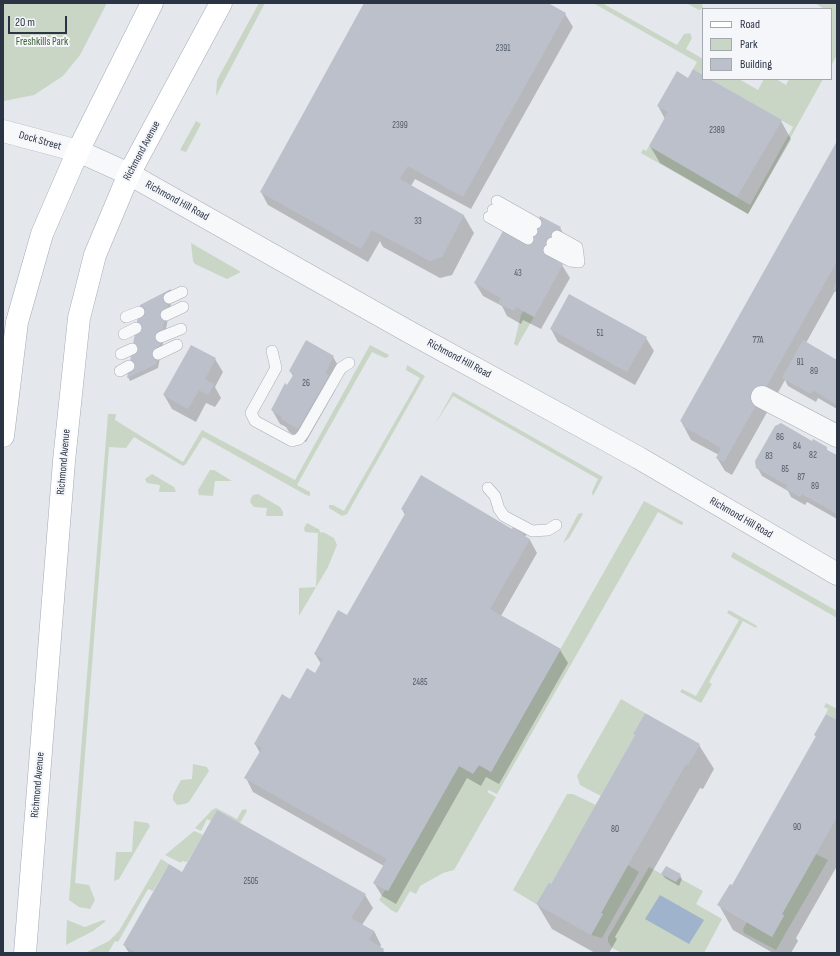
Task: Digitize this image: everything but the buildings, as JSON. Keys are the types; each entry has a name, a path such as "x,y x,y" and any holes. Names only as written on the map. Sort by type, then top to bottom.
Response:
{"main road":[{"path":"3,436 17,322 42,234 78,151 152,3"},
{"name":"Richmond Avenue","path":"25,953 64,461 79,318 95,255 129,174 221,3"}],"street":[{"name":"Dock Street","path":"3,131 78,151"},
{"name":"Richmond Hill Road","path":"78,151 129,174 411,333 639,458 837,574"},
{"path":"762,397 837,436"}],"lane":[{"path":"493,209 532,231 493,209"},
{"path":"552,243 577,247 579,262 570,261 552,243"},
{"path":"169,298 182,292"},
{"path":"166,315 183,307"},
{"path":"126,317 139,312"},
{"path":"124,334 136,328"},
{"path":"161,337 181,329"},
{"path":"158,354 177,346"},
{"path":"121,354 132,349"},
{"path":"272,351 276,368 251,413 255,421 292,440 299,439 303,434 341,368 349,363"},
{"path":"488,488 495,496 499,509 504,516 532,531 548,530 556,525"}],"green space":[{"name":"Freshkills Park","path":"3,3 107,3 80,55 63,76 34,95 4,101"},
{"path":"259,3 265,3 216,96 217,80"},
{"path":"593,3 602,3 677,45 684,34 690,33 692,38 686,49 702,58 702,74 693,69 697,62"},
{"path":"686,3 702,3 703,8 699,10"},
{"path":"815,3 837,3 837,55 832,64 832,8 822,8"},
{"path":"712,80 741,80 758,90 763,80 778,80 786,85 788,80 822,80 748,214 641,153 643,149 646,151 649,146 750,205 793,127"},
{"path":"196,121 201,124 186,152 180,150"},
{"path":"191,243 241,272 227,279 195,264 193,261"},
{"path":"523,311 534,317 517,346 514,344"},
{"path":"370,345 389,355 385,358 372,352 312,458 297,485 310,492 310,496 203,437 186,464 183,466 134,437 126,448 109,447 75,883 89,885 95,900 90,909 79,907 69,900 108,414 116,414 115,420 183,462 202,430 295,480"},
{"path":"407,365 425,376 347,514 342,516 329,508 329,505 333,505 344,511 420,378 406,370"},
{"path":"453,392 603,477 593,496 592,492 598,479 453,396 435,424"},
{"path":"210,470 214,470 232,481 215,481 213,496 199,495 198,490"},
{"path":"152,474 174,487 176,492 159,492 160,485 147,483 145,479"},
{"path":"258,494 280,507 283,512 283,516 266,516 267,508 254,507 250,502 251,498 253,495"},
{"path":"644,501 683,522 683,524 681,525 658,512 497,794 489,790 487,792 496,797 454,870 443,873 420,886 416,894 410,891 397,913 391,910 379,900 385,890 388,891 459,766 473,773 479,765 491,772"},
{"path":"578,514 583,514 569,538 563,543"},
{"path":"307,523 320,530 319,531 322,533 323,532 334,538 337,545 328,567 299,616 299,588 316,587 318,533 305,532 304,528"},
{"path":"733,552 837,611 837,618 731,557"},
{"path":"729,610 757,626 756,628 743,621 709,682 712,684 701,703 680,692 682,689 696,696 739,620 727,613"},
{"path":"621,699 645,713 633,734 635,735 601,796 580,785 577,776"},
{"path":"826,703 837,709 837,720 826,714 828,709 824,707"},
{"path":"193,764 207,767 209,771 189,802 177,805 173,800 173,795 181,780 192,779"},
{"path":"567,794 573,794 596,805 551,884 549,882 536,904 513,890"},
{"path":"216,808 237,819 242,810 246,809 247,811 240,823 217,810 211,821 207,819 201,831 195,828 212,810"},
{"path":"134,821 148,823 150,826 119,879 114,881 116,852 132,852"},
{"path":"194,831 203,835 187,862 182,861 181,863 165,855"},
{"path":"816,854 828,860 776,950 744,933 743,929 747,922 772,937 784,916 782,914"},
{"path":"161,859 169,864 153,891 148,889 118,942 115,941 108,953 85,953 109,941 119,931"},
{"path":"628,865 639,872 602,938 591,935 603,914 601,913"},
{"path":"649,867 676,882 679,878 703,891 696,904 722,919 704,953 622,953 612,948 608,942 608,937"},
{"path":"67,920 85,927 103,920 106,921 93,931 66,945"}],"water":[{"path":"660,895 704,920 689,944 645,919"}]}
